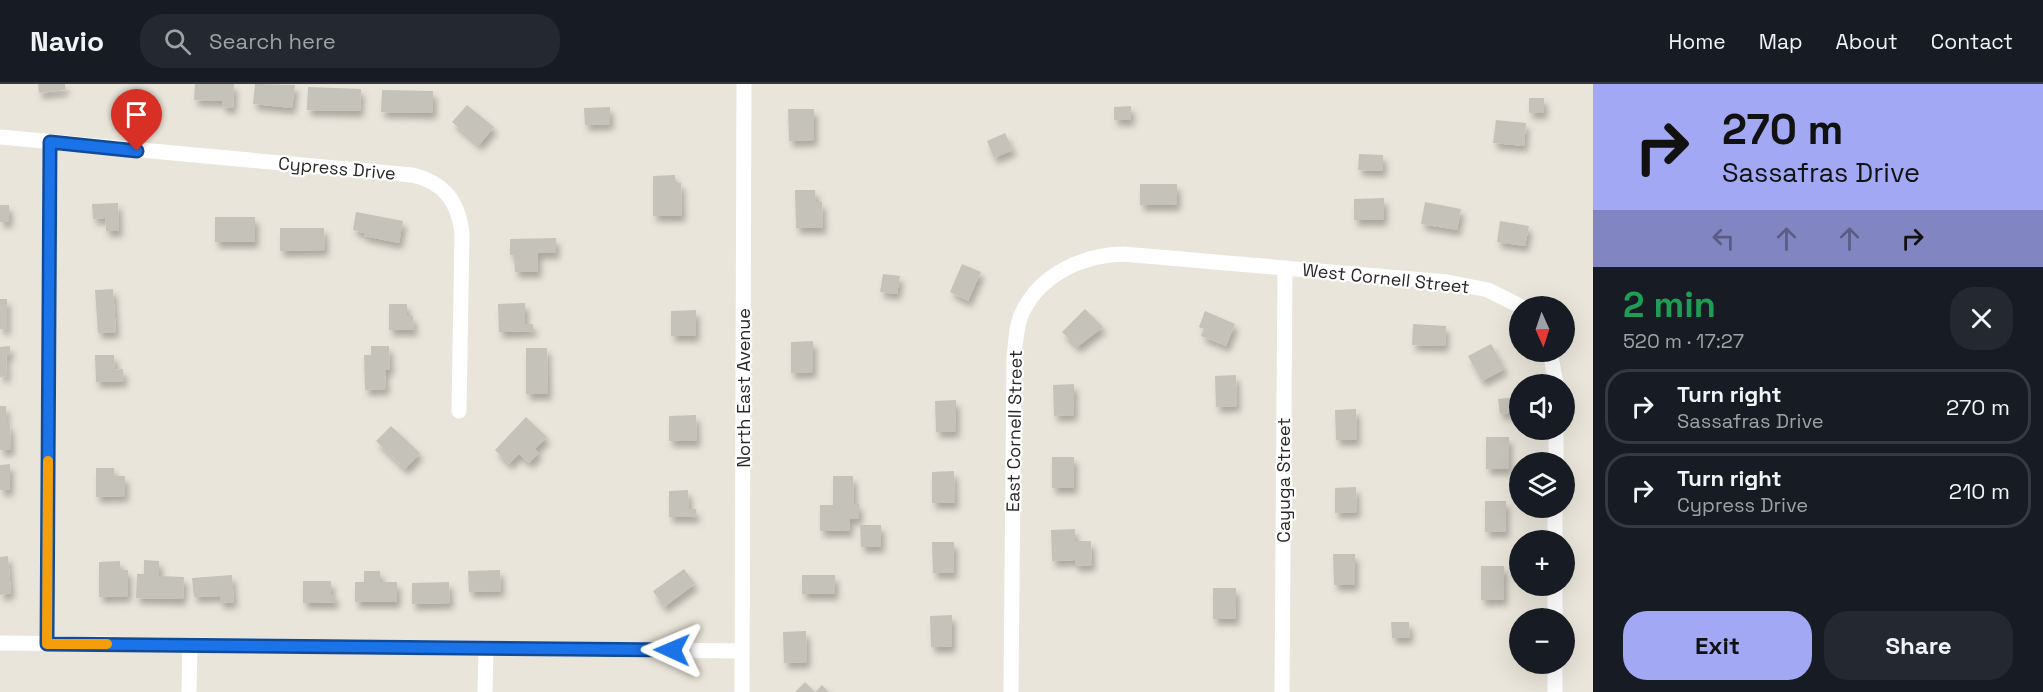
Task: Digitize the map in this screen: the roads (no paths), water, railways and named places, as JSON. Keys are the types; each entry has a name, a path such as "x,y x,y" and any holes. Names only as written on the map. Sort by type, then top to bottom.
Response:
{"street":[{"name":"North East Avenue","path":"741,692 744,84"},
{"name":"Cypress Drive","path":"0,137 412,175 437,183 448,192 460,217 462,234 459,411"},
{"path":"47,644 50,142"},
{"name":"East Cornell Street","path":"1011,692 1012,383 1017,332 1023,311 1034,295 1066,268 1082,259 1101,254 1285,268"},
{"name":"West Cornell Street","path":"1285,268 1466,285 1488,290 1509,300"},
{"name":"Cayuga Street","path":"1282,692 1285,268"},
{"path":"0,643 742,651"},
{"path":"189,692 190,645"},
{"path":"485,692 486,648"},
{"path":"1555,674 1555,692"}]}
